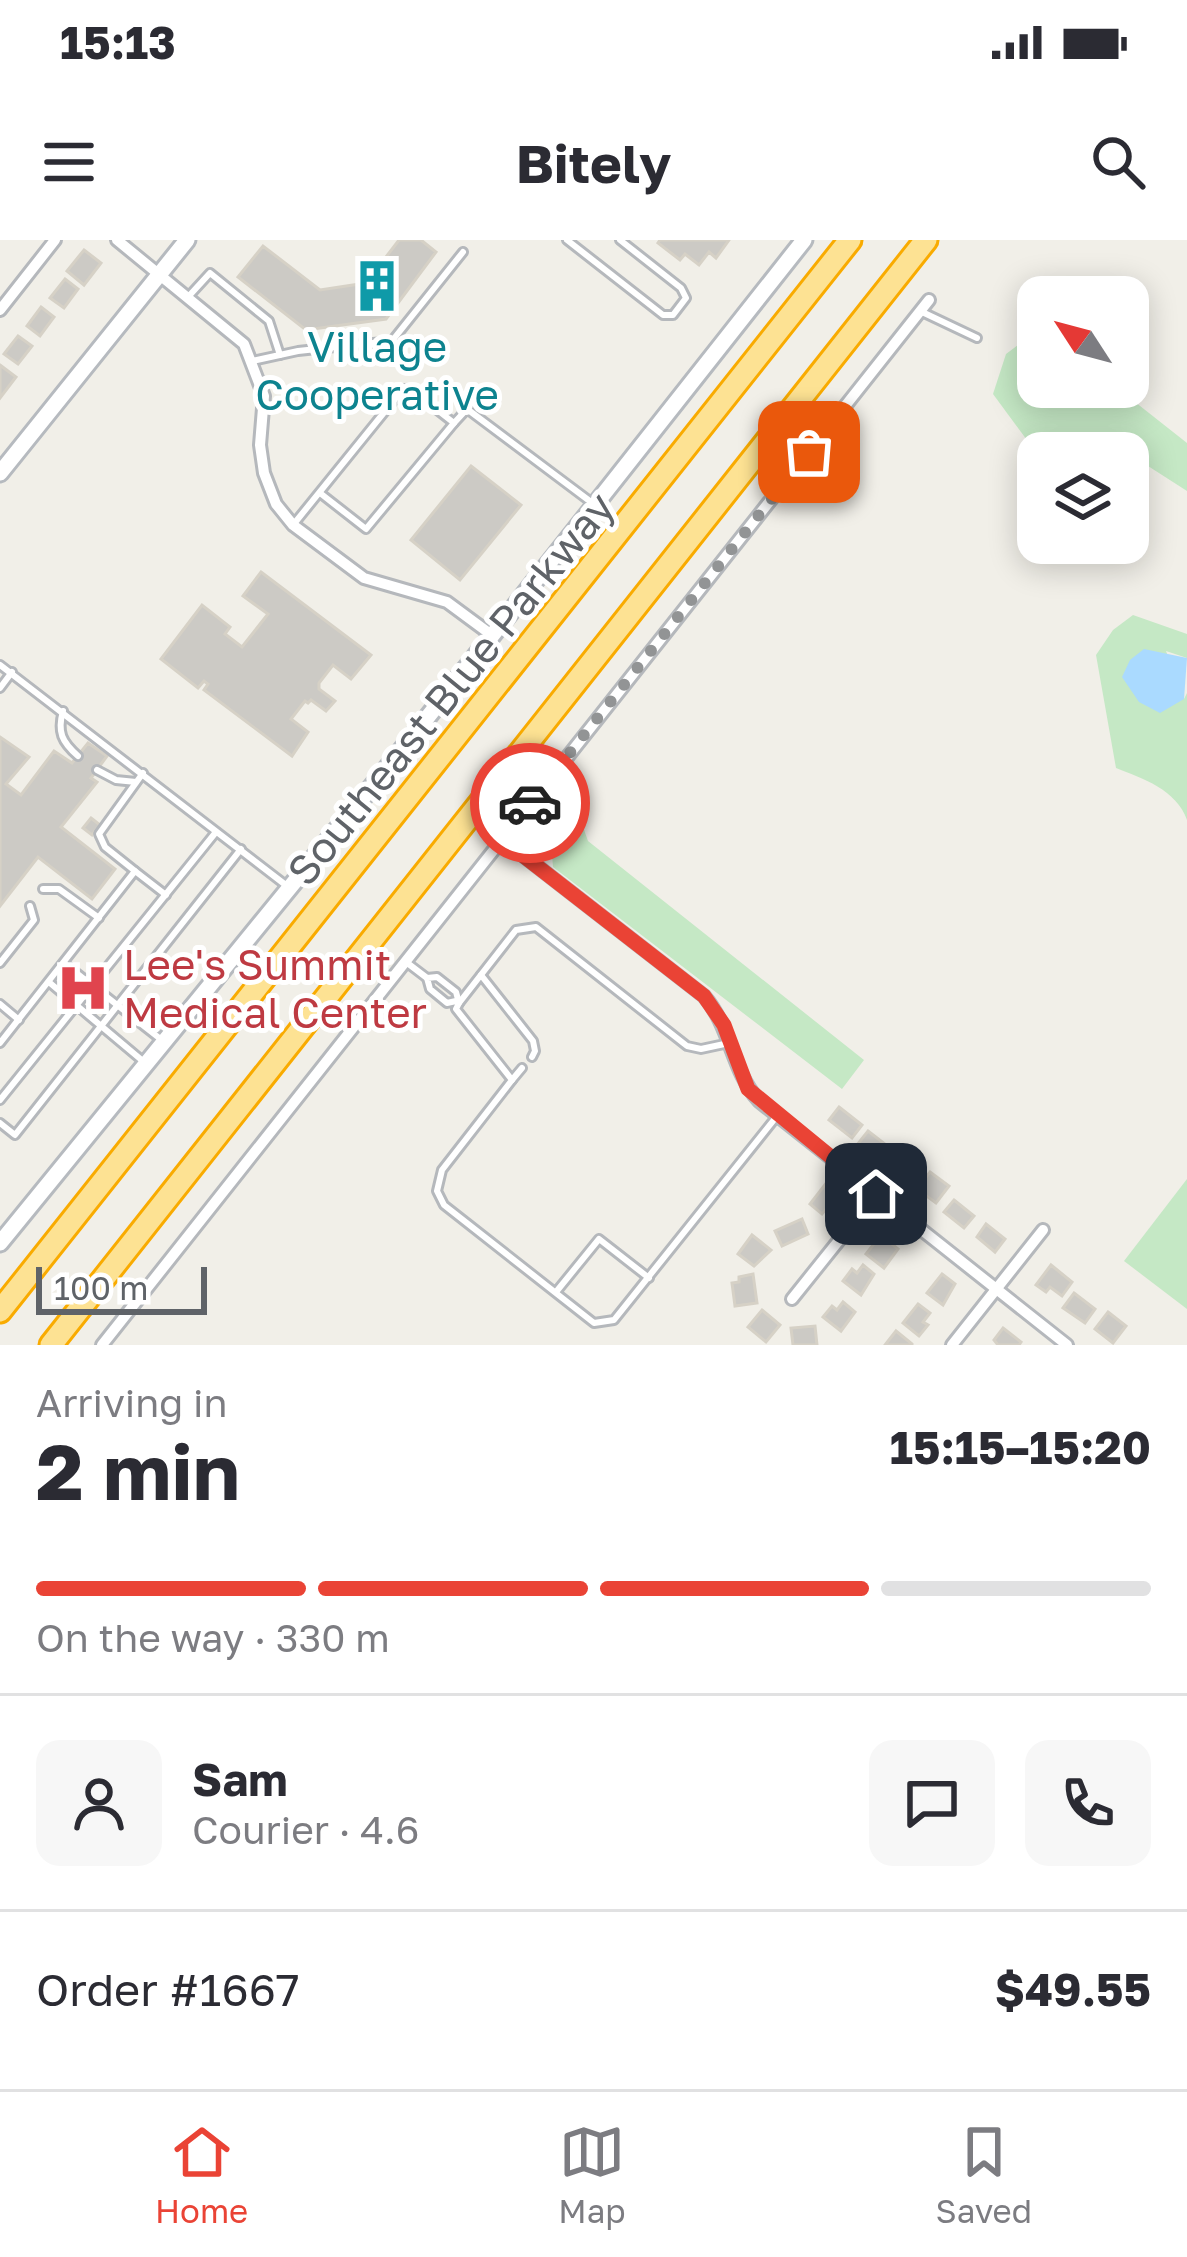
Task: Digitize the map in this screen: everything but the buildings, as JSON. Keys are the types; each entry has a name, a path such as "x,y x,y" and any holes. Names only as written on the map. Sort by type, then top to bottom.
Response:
{"highway":[{"path":"0,1311 850,240"},
{"path":"51,1345 926,240"}],"street":[{"path":"0,310 55,240"},
{"path":"117,240 244,344 264,395 260,445 264,473 276,504 293,525 364,578 447,602 493,636"},
{"path":"0,473 187,240"},
{"name":"Southeast Blue Parkway","path":"0,1244 493,636 804,240"},
{"path":"101,1345 929,299"},
{"path":"502,839 704,996 716,1010 748,1089 777,1116 1067,1345"},
{"path":"792,1299 876,1194"},
{"path":"952,1345 1043,1230"}],"lane":[{"path":"567,240 663,316 673,315 686,298 681,287 620,240"},
{"path":"252,361 392,341 463,252"},
{"path":"188,297 210,273 269,320 280,355"},
{"path":"920,311 977,338"},
{"path":"293,525 403,389 454,423"},
{"path":"320,493 366,529 467,409 596,505"},
{"path":"0,665 290,888"},
{"path":"0,688 13,671"},
{"path":"63,711 58,726 61,738 78,756"},
{"path":"97,770 116,780 136,782"},
{"path":"144,772 99,835 105,847 166,895"},
{"path":"0,1100 216,830"},
{"path":"0,1123 14,1135 241,849"},
{"path":"0,1043 135,871"},
{"path":"44,890 56,892 99,918"},
{"path":"0,963 37,916 30,906"},
{"path":"512,1080 456,1009 516,930 536,927 687,1046 701,1049 729,1042"},
{"path":"405,961 447,1003 458,1002"},
{"path":"65,964 166,1043"},
{"path":"481,975 532,1041 536,1051 532,1057"},
{"path":"427,978 437,977 456,992 458,1002"},
{"path":"50,983 147,1065"},
{"path":"0,1004 19,1020"},
{"path":"522,1068 442,1170 436,1191 444,1205 594,1322 614,1320 777,1116"},
{"path":"556,1292 599,1239 649,1278"}],"green space":[{"path":"1017,346 1017,408 1143,408 1187,443 1187,491 1149,467 1149,432 1021,432 993,394 1006,354"},
{"path":"1133,615 1187,634 1187,658 1166,651 1184,699 1187,693 1187,820 1167,793 1116,768 1096,655 1113,630"},
{"path":"564,773 588,841 864,1060 842,1089 553,867 549,817"},
{"path":"1187,1179 1187,1309 1124,1261"}],"water":[{"path":"1144,649 1187,658 1184,699 1160,713 1139,702 1122,677 1130,660"}],"way so far":[{"path":"530,803 809,452"}],"place":[{"name":"Village Cooperative","path":"377,286"},
{"name":"Lee's Summit Medical Center","path":"83,988"}],"route":[{"path":"530,803 502,839 704,996 724,1025 748,1089 876,1194"}]}
